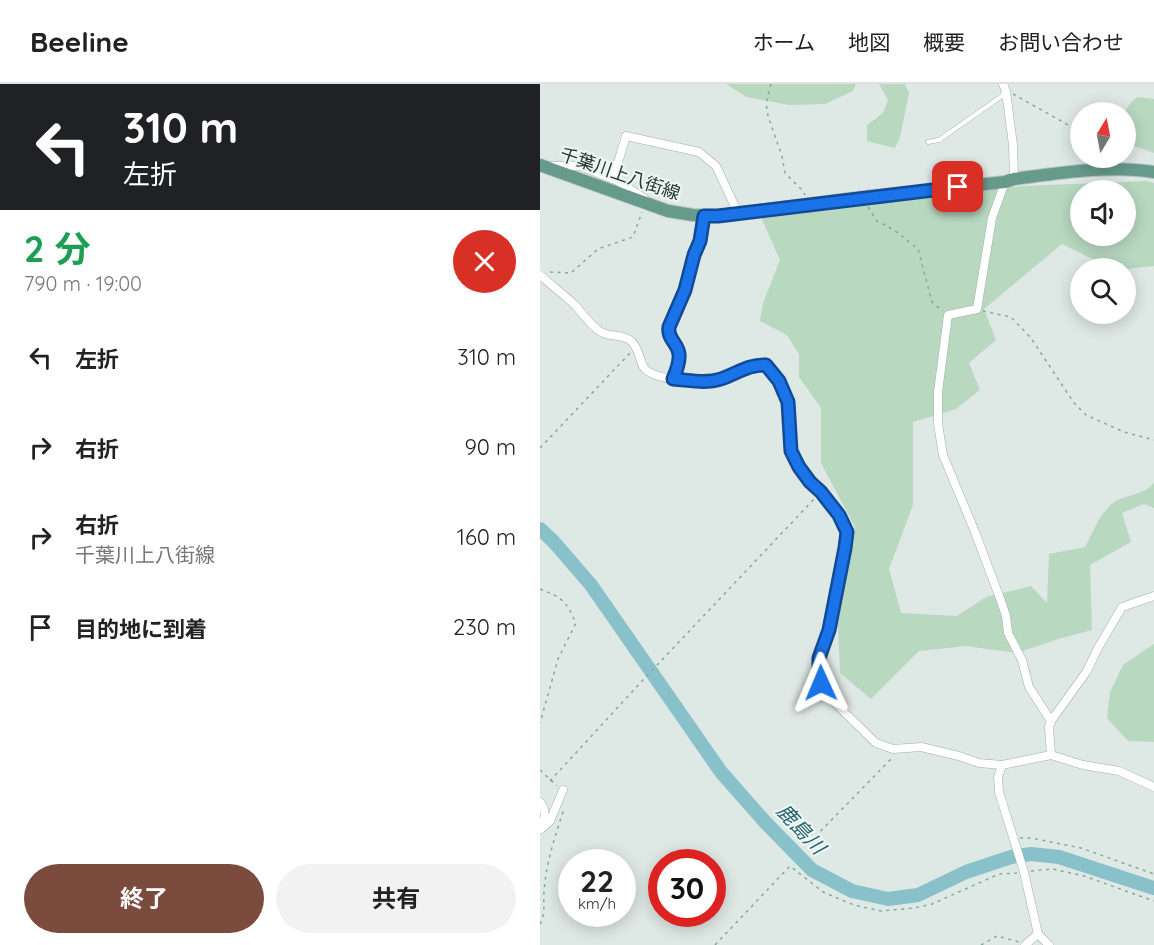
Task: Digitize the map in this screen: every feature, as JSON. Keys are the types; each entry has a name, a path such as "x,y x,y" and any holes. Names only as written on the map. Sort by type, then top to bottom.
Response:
{"main road":[{"name":"千葉川上八街線","path":"540,165 652,205 681,214 704,216 1097,170 1154,172"}],"street":[{"path":"1004,87 1013,145 1009,181 992,218 977,309 948,315 938,392 938,424 943,455 1001,601 1008,633 1022,660 1029,687 1051,721"},
{"path":"613,179 626,136 699,152 716,166 738,213"},
{"path":"540,165 580,166 613,179 652,205"},
{"path":"673,379 678,366 679,354 668,332 685,290 700,241 704,216"},
{"path":"540,275 602,333 620,336 631,341 640,355 642,365 653,375 707,382 750,366 766,365 779,381 788,402 791,451 810,482 839,515 847,532 829,630 819,658 821,683 836,704 876,743 893,749 921,747 979,763 1002,765 1051,754 1083,765 1119,771 1154,787"},
{"path":"1051,754 1049,728 1051,721 1087,671 1122,607 1154,596"},
{"path":"1002,765 998,786 1024,872 1038,934 1049,945"},
{"path":"541,829 550,821 563,790"},
{"path":"540,802 545,816 541,829"},
{"path":"1026,944 1038,934"}],"lane":[{"path":"928,142 939,140 994,102 1004,87"}],"path":[{"path":"771,84 766,103 768,116 782,156 785,173 803,190 808,204"},
{"path":"1004,87 1070,126"},
{"path":"865,197 877,221 894,230 918,249 932,302 948,315"},
{"path":"540,275 550,272 571,273 597,249 633,237 652,205"},
{"path":"977,309 1011,317 1031,338 1074,403 1086,415 1124,432 1154,440"},
{"path":"540,448 635,347"},
{"path":"550,780 821,492"},
{"path":"540,589 555,595 569,606 576,623 558,659 540,723"},
{"path":"810,842 891,759 893,749"},
{"path":"540,770 563,790"},
{"path":"540,924 544,918 544,891 549,855 564,807"},
{"path":"1014,840 1030,838 1081,848 1154,874"},
{"path":"715,945 790,866 823,892 854,905 881,911 932,904 999,874 1053,869 1084,876 1154,901"},
{"path":"981,945 997,936 1026,944"}],"green space":[{"path":"726,84 856,84 853,91 825,104 789,105 747,97"},
{"path":"879,84 905,84 909,93 900,137 895,148 867,141 867,125 883,113 888,100"},
{"path":"1137,97 1154,99 1154,153 1136,147 1136,102 1132,102"},
{"path":"1136,181 1154,183 1154,266 1136,268 1136,258 1091,258 1062,244 984,309 996,340 969,363 980,390 956,409 913,422 913,505 889,569 901,613 957,616 986,597 1031,586 1047,603 1049,554 1085,547 1110,505 1146,490 1154,483 1154,508 1144,504 1122,513 1131,542 1090,565 1092,630 1017,653 966,646 919,651 871,699 840,673 838,625 855,527 821,463 821,408 799,377 799,354 787,335 760,321 763,303 780,260 761,217 1024,186 1070,184 1070,246 1136,246"},
{"path":"1154,644 1154,742 1128,741 1107,718 1110,692 1123,665"}],"waterway":[{"name":"鹿島川","path":"540,529 591,585 721,772 812,870 852,891 888,899 918,895 966,872 1011,857 1031,854 1059,857 1154,888"}],"route":[{"path":"821,683 819,658 829,630 847,532 839,515 810,482 791,451 788,402 779,381 766,365 750,366 707,382 673,379 678,366 679,354 669,337 669,327 685,290 700,241 704,216 958,187"}]}
